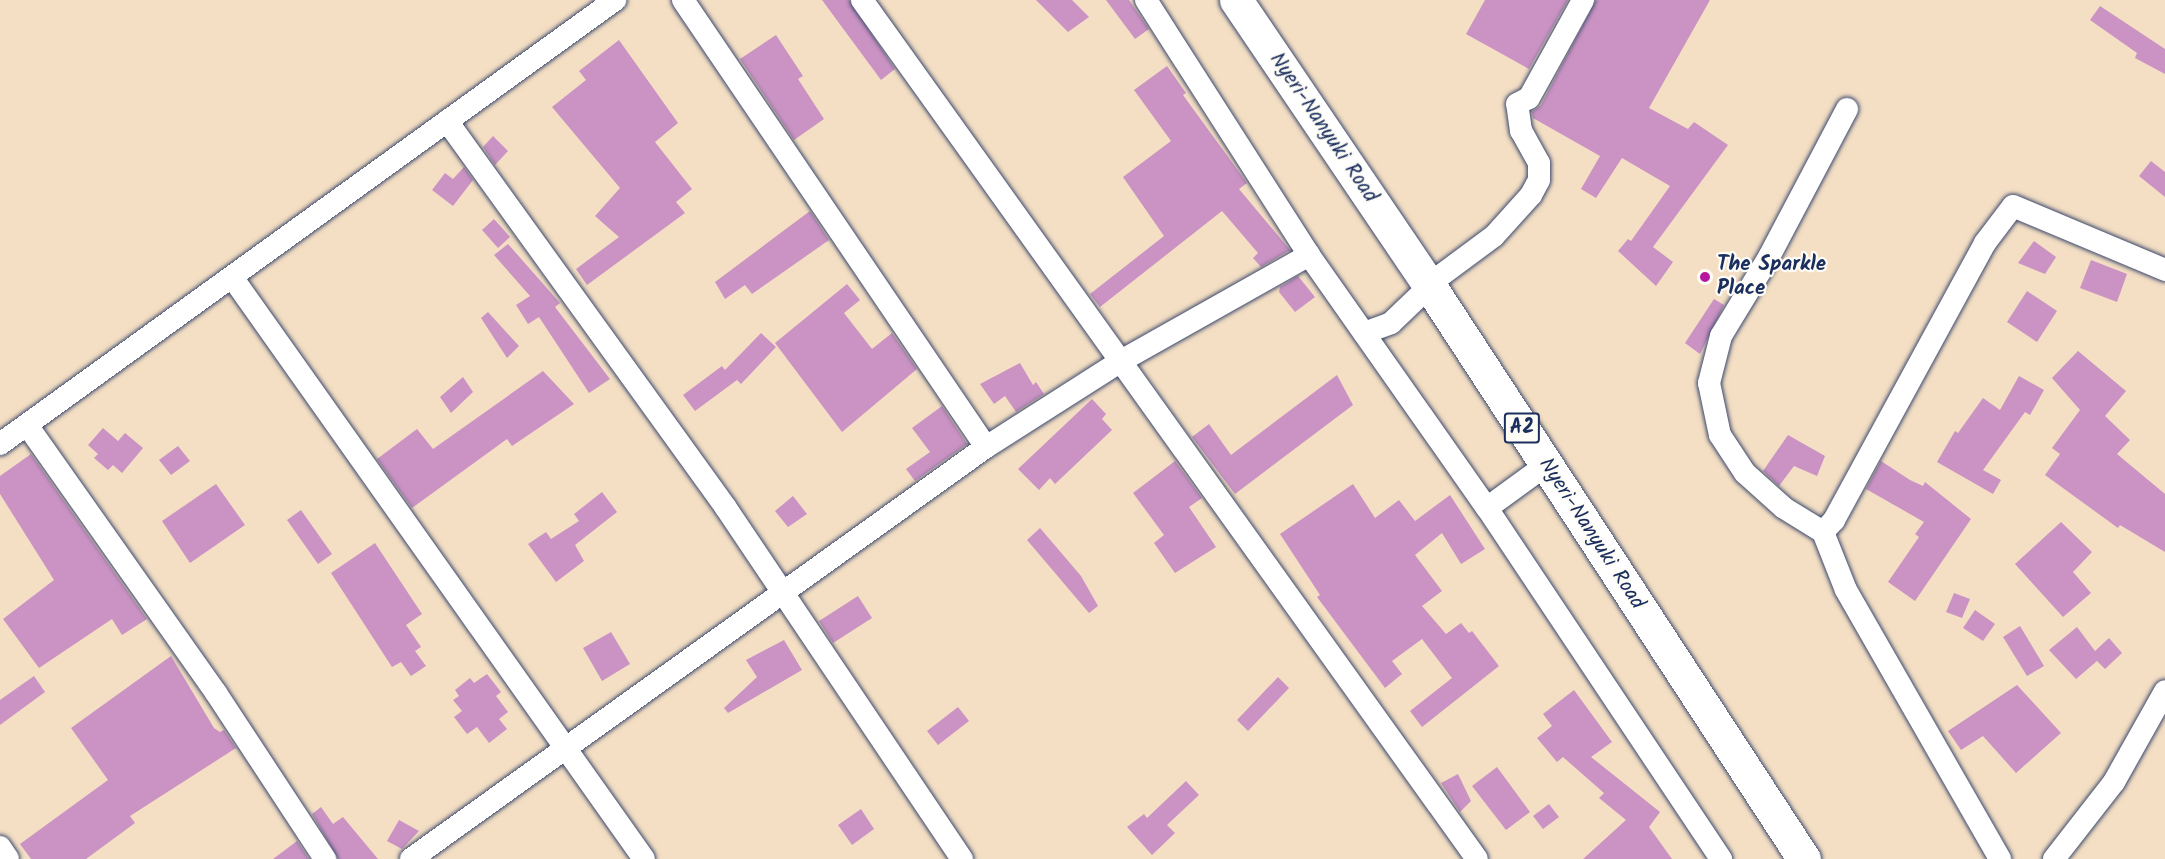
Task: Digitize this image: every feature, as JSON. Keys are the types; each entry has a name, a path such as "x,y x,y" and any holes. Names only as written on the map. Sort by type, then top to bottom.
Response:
{"highway":[{"name":"Nyeri-Nanyuki Road","path":"1236,0 1433,284 1546,465 1804,859"}],"street":[{"path":"0,444 615,0"},
{"path":"683,0 986,447"},
{"path":"862,0 1477,859"},
{"path":"1146,0 1309,255 1487,508 1721,859"},
{"path":"1364,333 1391,322 1433,284 1494,236 1526,202 1539,180 1539,163 1521,131 1517,104 1529,98 1583,0"},
{"path":"1847,109 1769,257 1721,336 1708,383 1720,435 1744,473 1784,508 1823,532 1846,590 2000,859"},
{"path":"447,121 719,498 962,859"},
{"path":"1823,532 1834,520 1985,243 2013,206 2165,270"},
{"path":"411,859 986,447 1121,361 1309,255"},
{"path":"232,277 645,859"},
{"path":"27,424 216,693 325,859"},
{"path":"1487,508 1546,465"},
{"path":"2054,859 2114,782 2165,691"},
{"path":"0,847 8,859"}],"building":[{"path":"822,0 849,0 895,69 881,80"},
{"path":"1036,0 1072,0 1089,17 1068,32"},
{"path":"1106,0 1129,0 1149,29 1135,39"},
{"path":"1485,0 1568,0 1529,69 1466,34"},
{"path":"1596,0 1710,0 1649,108 1688,129 1694,122 1728,145 1653,247 1673,262 1656,286 1618,251 1628,239 1631,241 1670,186 1622,158 1596,198 1581,189 1600,156 1533,118 1532,112 1541,105"},
{"path":"2100,6 2165,49 2165,74 2135,58 2137,53 2090,20"},
{"path":"776,35 803,76 798,79 824,119 794,140 740,59"},
{"path":"619,40 678,123 655,142 692,189 676,202 685,213 587,285 576,269 619,237 595,216 620,188 552,107 586,80 579,71"},
{"path":"1167,66 1186,93 1183,95 1247,183 1239,189 1290,250 1261,267 1253,258 1258,253 1222,211 1100,307 1090,294 1164,236 1123,177 1171,141 1134,90"},
{"path":"493,136 508,151 495,165 483,147"},
{"path":"2151,161 2165,172 2165,197 2139,176"},
{"path":"464,167 473,180 453,206 432,190 445,173 453,179"},
{"path":"810,211 829,240 752,294 745,285 725,299 715,282"},
{"path":"494,219 510,237 498,248 482,230"},
{"path":"2034,241 2056,257 2045,274 2018,263"},
{"path":"508,244 560,303 555,307 610,379 589,393 539,317 528,324 516,305 530,296 494,255"},
{"path":"2091,260 2127,274 2117,302 2080,288"},
{"path":"1298,276 1315,297 1295,312 1279,292 1280,287"},
{"path":"847,284 860,300 844,313 872,349 892,333 917,369 842,432 775,343"},
{"path":"2027,291 2057,311 2037,342 2007,322"},
{"path":"1714,299 1724,305 1700,354 1685,343"},
{"path":"488,312 519,346 507,358 481,318"},
{"path":"761,333 776,347 741,384 737,380 695,411 683,395 722,366 725,370"},
{"path":"2078,351 2126,391 2105,416 2130,440 2117,454 2165,494 2165,552 2120,525 2118,528 2045,475 2060,454 2052,448 2080,410 2052,378"},
{"path":"1020,363 1033,385 1036,382 1044,394 1016,412 1005,396 994,404 980,384"},
{"path":"543,371 574,404 512,446 507,439 412,508 377,459 417,429 433,449"},
{"path":"1337,375 1353,405 1235,494 1192,437 1209,424 1231,455"},
{"path":"2019,376 2044,390 2030,415 2025,412 1983,470 2001,480 1993,494 1937,462 1955,431 1958,433 1983,398 2000,410"},
{"path":"463,377 473,392 451,413 440,397"},
{"path":"1092,399 1106,414 1102,419 1112,430 1055,484 1050,478 1039,490 1018,469"},
{"path":"942,406 967,444 915,481 906,469 930,452 912,428"},
{"path":"103,428 118,441 125,433 143,448 122,473 113,465 108,470 94,458 98,454 88,445"},
{"path":"1788,435 1825,456 1817,476 1794,466 1779,486 1763,471"},
{"path":"178,446 190,461 171,475 159,460"},
{"path":"31,454 147,619 122,635 112,619 39,668 3,619 54,580 0,494 0,476"},
{"path":"1175,461 1202,498 1189,507 1216,547 1175,573 1154,543 1164,535 1133,493"},
{"path":"1881,461 1910,480 1923,486 1925,482 1971,519 1915,601 1888,582 1919,537 1915,534 1924,522 1866,489"},
{"path":"216,484 245,525 190,563 162,521"},
{"path":"1353,484 1375,518 1399,500 1415,521 1450,495 1485,549 1461,564 1442,533 1415,555 1442,591 1422,606 1446,634 1461,623 1469,633 1472,631 1499,666 1422,727 1410,711 1452,678 1422,639 1392,661 1402,674 1385,688 1317,597 1320,595 1280,534"},
{"path":"602,492 617,512 575,545 584,561 556,582 528,544 546,532 551,539 579,521 574,514"},
{"path":"793,496 807,514 788,527 775,511"},
{"path":"301,510 332,554 318,564 287,520"},
{"path":"2061,522 2092,552 2073,572 2091,593 2063,617 2015,564"},
{"path":"1040,528 1081,576 1098,606 1089,613 1027,540"},
{"path":"375,543 422,614 406,625 421,647 415,651 426,666 411,676 401,662 392,667 331,573"},
{"path":"1954,593 1970,599 1962,618 1946,612"},
{"path":"858,596 872,618 833,643 819,621"},
{"path":"1975,610 1995,624 1983,641 1963,628"},
{"path":"2020,626 2044,666 2027,676 2003,637"},
{"path":"2077,627 2095,651 2109,638 2122,653 2105,669 2097,661 2076,679 2049,650"},
{"path":"611,632 630,664 602,681 583,648"},
{"path":"784,640 802,670 728,713 724,708 757,677 746,660"},
{"path":"171,656 214,728 220,732 224,730 236,748 130,816 135,823 86,859 31,859 20,844 108,780 71,728"},
{"path":"487,674 501,692 496,696 508,712 499,719 507,729 489,743 477,727 467,734 454,717 462,711 453,700 459,696 455,690 470,678 474,683"},
{"path":"34,676 45,692 0,725 0,700"},
{"path":"1278,677 1289,688 1248,731 1237,720"},
{"path":"2017,685 2061,733 2016,773 1983,736 1961,750 1948,731"},
{"path":"1574,690 1612,742 1591,757 1660,812 1649,827 1672,859 1583,859 1626,820 1599,798 1604,793 1563,757 1557,762 1537,738 1552,726 1543,714"},
{"path":"958,707 969,721 938,745 927,731"},
{"path":"1497,767 1530,812 1506,830 1472,786"},
{"path":"1458,774 1471,801 1460,812 1441,783"},
{"path":"1186,781 1199,795 1167,825 1175,833 1152,855 1127,827 1144,814 1147,818"},
{"path":"1549,804 1559,817 1543,829 1533,816"},
{"path":"321,807 333,824 343,817 378,859 338,859 312,814"},
{"path":"861,809 874,829 852,845 838,825"},
{"path":"399,820 419,831 402,849 387,841"},
{"path":"297,841 309,859 273,859"}],"place":[{"name":"The Sparkle Place","path":"1705,277"}]}
